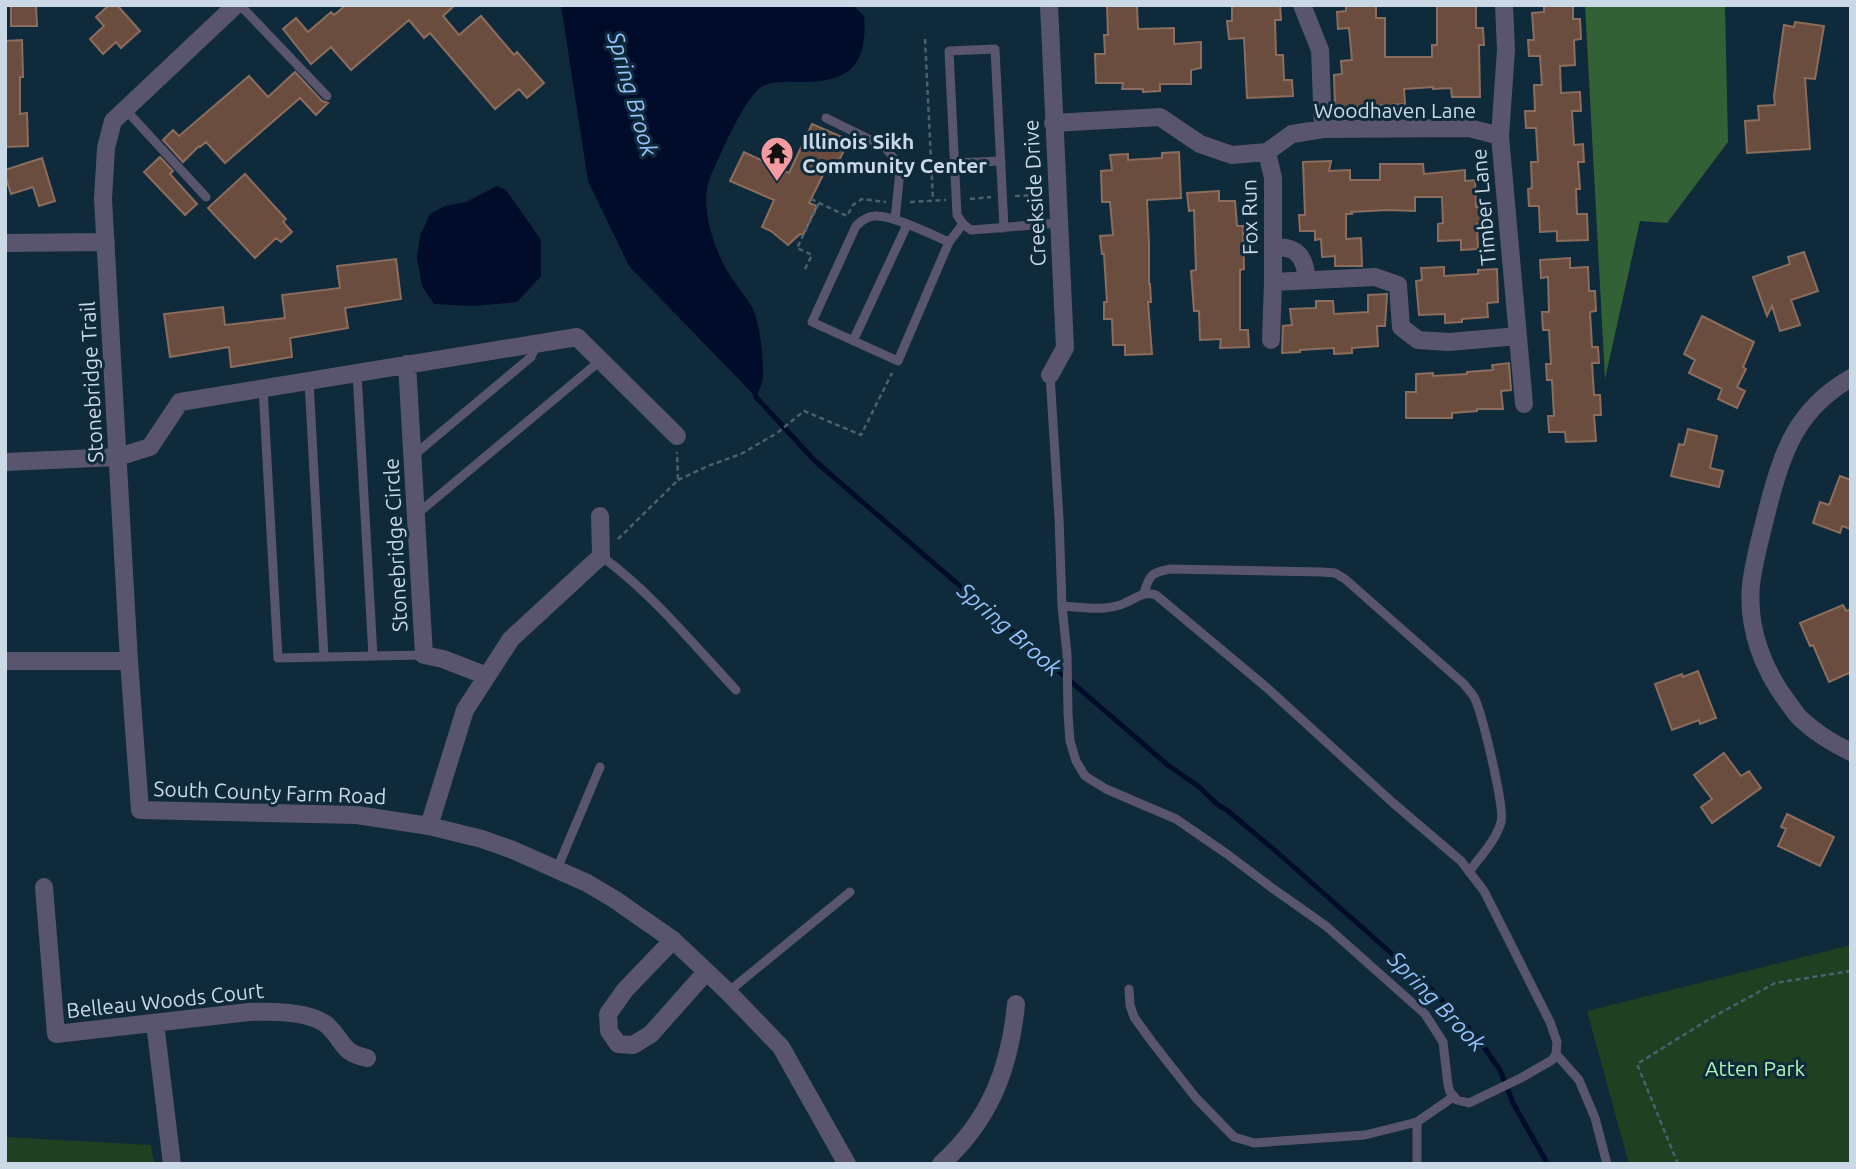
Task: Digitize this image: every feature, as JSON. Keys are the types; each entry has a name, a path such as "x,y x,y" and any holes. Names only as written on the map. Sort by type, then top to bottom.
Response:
{"street":[{"name":"Stonebridge Trail","path":"140,810 106,242 103,178 106,148 113,121 124,108 238,5"},
{"name":"Creekside Drive","path":"1049,5 1065,348 1050,375"},
{"path":"1302,5 1320,50 1323,130"},
{"name":"Timber Lane","path":"1504,5 1506,50 1500,136 1524,404"},
{"name":"Woodhaven Lane","path":"1053,123 1160,117 1200,144 1232,155 1266,152 1292,134 1323,130 1469,128 1500,136"},
{"name":"Fox Run","path":"1266,152 1273,178 1270,340"},
{"path":"5,243 106,242"},
{"path":"1273,248 1281,247 1299,255 1306,265 1307,280"},
{"path":"1273,282 1375,277 1398,285 1401,327 1418,340 1449,342 1518,336"},
{"path":"5,462 118,457 150,447 180,402 577,337 677,436"},
{"name":"Stonebridge Circle","path":"407,365 424,656 443,659 487,676"},
{"path":"1851,378 1813,405 1787,447 1778,469 1751,587 1755,636 1771,677 1801,720 1851,752"},
{"path":"429,825 465,710 511,639 601,556 600,516"},
{"path":"5,662 129,660"},
{"name":"South County Farm Road","path":"140,810 357,815 429,825 482,839 557,869 614,899 673,940 728,992 781,1047 847,1164"},
{"name":"Belleau Woods Court","path":"44,887 56,1034 248,1012 289,1012 328,1026 344,1048 367,1058"},
{"path":"673,940 625,990 608,1014 609,1031 618,1044 633,1045 651,1034 706,972"},
{"path":"941,1164 972,1131 999,1084 1009,1055 1016,1004"},
{"path":"155,1023 172,1164"}],"lane":[{"path":"238,5 327,96"},
{"path":"1004,228 995,48 949,51 957,215 971,230 1004,228 1058,223"},
{"path":"124,108 206,197"},
{"path":"826,118 885,147 900,171 895,220"},
{"path":"955,163 1001,161"},
{"path":"949,242 895,220 874,216 862,220 856,226 812,322 898,361 949,242 963,224"},
{"path":"853,341 907,225"},
{"path":"412,456 531,357 538,343"},
{"path":"416,515 601,360"},
{"path":"357,373 373,656"},
{"path":"1050,375 1066,691 1070,741 1084,776 1105,789 1176,820 1227,853 1326,926 1425,1014 1443,1042 1448,1085 1457,1100 1469,1103 1521,1079 1552,1060 1556,1054 1557,1042 1550,1022 1484,891 1461,861 1266,687 1156,595 1143,593 1124,604 1103,609 1062,606"},
{"path":"309,381 324,657"},
{"path":"263,388 278,658 424,656"},
{"path":"601,556 642,589 736,690"},
{"path":"1143,593 1153,574 1171,569 1322,572 1335,573 1345,579 1464,684 1474,697 1498,787 1503,818 1499,831 1469,872"},
{"path":"557,869 600,767"},
{"path":"728,992 850,892"},
{"path":"1129,989 1133,1017 1196,1098 1234,1137 1254,1143 1365,1135 1417,1122 1453,1097"},
{"path":"1556,1054 1579,1080 1595,1118 1607,1164"},
{"path":"1417,1122 1417,1164"}],"path":[{"path":"925,39 933,200"},
{"path":"811,199 847,216 853,205 862,199 897,202"},
{"path":"806,270 812,255 797,248 820,204"},
{"path":"601,556 678,480 741,454 778,433 804,411 861,435 898,361"},
{"path":"677,436 678,480"},
{"path":"1678,1164 1637,1064 1711,1018 1775,983 1851,971"}],"green space":[{"path":"1585,5 1725,5 1728,142 1667,223 1640,221 1605,379"},
{"name":"Atten Park","path":"1851,945 1851,1164 1629,1164 1587,1011"},
{"path":"5,1137 151,1145 154,1164 5,1164"}],"water":[{"path":"561,5 853,5 864,16 863,46 853,66 845,73 821,81 778,82 763,86 748,101 710,178 706,201 713,240 729,274 753,309 758,324 763,377 756,397 629,266 588,181"},
{"path":"497,186 506,190 541,240 541,276 517,302 474,306 434,304 422,286 417,258 420,236 430,214 445,206 466,202"}],"building":[{"path":"11,5 36,5 37,26 11,26"},
{"path":"109,5 117,5 140,31 121,48 116,42 103,54 90,39 104,26 96,17"},
{"path":"346,5 455,5 443,16 459,35 481,16 514,55 517,52 544,83 527,98 519,89 495,109 430,33 424,38 409,20 351,70 331,47 311,64 283,29 296,18 308,32 331,12 334,15"},
{"path":"1107,5 1137,5 1138,29 1174,28 1174,44 1201,42 1201,68 1191,70 1191,84 1160,84 1160,91 1143,92 1143,89 1122,89 1123,83 1096,83 1095,54 1105,54 1104,35 1108,35"},
{"path":"1232,5 1280,5 1281,20 1275,20 1276,55 1283,55 1284,80 1292,80 1293,96 1247,98 1244,38 1229,39 1227,21 1232,21"},
{"path":"1346,5 1376,5 1376,18 1385,18 1385,57 1432,57 1432,45 1437,45 1437,5 1476,5 1476,28 1483,28 1484,45 1479,45 1480,97 1452,97 1451,88 1404,89 1405,104 1335,108 1334,75 1342,74 1341,61 1352,60 1349,28 1338,29 1337,12 1346,11"},
{"path":"1544,5 1573,5 1573,19 1580,19 1581,39 1574,40 1575,65 1560,66 1561,93 1580,92 1581,111 1572,111 1574,145 1583,144 1584,162 1578,162 1580,189 1576,189 1577,214 1587,214 1588,240 1557,241 1557,231 1540,232 1539,206 1529,206 1528,189 1532,188 1531,162 1538,162 1536,128 1526,128 1525,111 1535,111 1534,85 1542,85 1540,56 1529,56 1528,40 1534,40 1532,13 1544,12"},
{"path":"1795,22 1824,26 1815,79 1805,78 1810,149 1747,153 1745,121 1759,120 1758,106 1775,105 1784,25 1794,27"},
{"path":"22,40 20,114 27,113 28,146 5,147 5,41"},
{"path":"295,72 322,101 328,103 316,115 300,98 225,163 206,142 183,162 163,140 173,130 179,136 249,76 268,97"},
{"name":"Illinois Sikh Community Center","path":"812,124 849,140 832,175 825,171 809,203 817,206 803,235 800,234 788,245 762,227 774,200 730,181 744,152 789,173"},
{"path":"1179,152 1181,198 1147,200 1151,302 1148,302 1152,354 1125,355 1125,345 1113,345 1112,319 1104,319 1104,302 1107,302 1100,236 1113,235 1110,202 1102,202 1101,171 1112,170 1110,155 1128,154 1128,160 1162,158 1162,153"},
{"path":"160,157 173,171 170,174 197,204 185,215 144,172"},
{"path":"42,158 55,201 39,206 33,187 11,194 5,170"},
{"path":"1331,161 1329,171 1350,170 1350,180 1380,180 1380,164 1423,164 1424,174 1465,170 1465,181 1475,180 1476,207 1483,206 1484,223 1477,224 1478,249 1461,250 1461,240 1438,241 1438,224 1443,223 1442,197 1415,197 1415,211 1388,210 1346,214 1346,239 1361,238 1362,266 1335,266 1335,256 1322,257 1321,239 1315,240 1315,231 1300,231 1299,215 1305,215 1303,162"},
{"path":"245,174 286,219 283,222 292,232 281,242 276,238 255,258 208,208"},
{"path":"1219,191 1219,201 1235,201 1237,226 1243,226 1244,269 1240,270 1240,330 1248,330 1249,347 1220,348 1221,339 1200,340 1199,311 1194,311 1191,271 1196,270 1194,210 1189,211 1187,193"},
{"path":"1804,252 1818,291 1791,300 1800,325 1780,331 1772,306 1767,316 1753,277 1790,264 1788,257"},
{"path":"1570,258 1570,268 1588,267 1589,291 1595,291 1596,311 1590,312 1592,347 1598,347 1599,363 1592,363 1594,395 1600,395 1601,415 1594,415 1596,441 1566,442 1565,432 1549,432 1548,416 1554,416 1552,380 1547,380 1546,364 1551,364 1549,330 1543,330 1542,312 1549,312 1548,277 1541,278 1540,260"},
{"path":"396,259 401,299 345,308 348,328 290,338 292,357 231,367 229,347 170,357 164,314 223,307 225,325 285,318 282,295 340,288 337,266"},
{"path":"1444,267 1444,276 1478,274 1478,270 1497,269 1498,302 1487,303 1488,317 1445,323 1445,314 1419,315 1416,281 1422,280 1421,268"},
{"path":"1387,294 1385,326 1377,326 1378,346 1352,348 1352,353 1334,354 1334,348 1282,353 1283,326 1292,325 1290,309 1316,308 1316,301 1333,301 1334,314 1368,312 1368,295"},
{"path":"1702,316 1754,342 1737,387 1745,391 1737,408 1718,399 1722,389 1689,373 1695,360 1684,354"},
{"path":"1509,363 1511,390 1501,391 1503,409 1452,413 1452,418 1406,418 1406,392 1416,392 1416,374 1467,374 1493,370 1492,365"},
{"path":"1688,429 1717,436 1710,468 1723,471 1719,487 1671,476 1679,444 1684,445"},
{"path":"1840,476 1851,480 1851,529 1842,526 1840,533 1813,523 1820,502 1829,505"},
{"path":"1843,605 1846,611 1851,609 1851,672 1829,682 1800,623"},
{"path":"1698,671 1716,718 1700,724 1699,720 1672,730 1655,684"},
{"path":"1724,753 1741,776 1749,771 1761,788 1712,823 1701,807 1712,799 1694,775"},
{"path":"1787,814 1834,837 1820,866 1778,846 1786,829 1781,827"}],"waterway":[{"name":"Spring Brook","path":"755,393 815,461 1169,766 1198,786 1278,853 1426,984 1477,1037 1500,1070 1513,1103 1546,1161 1545,1164"}],"place":[{"name":"Illinois Sikh Community Center","path":"777,183"}]}
